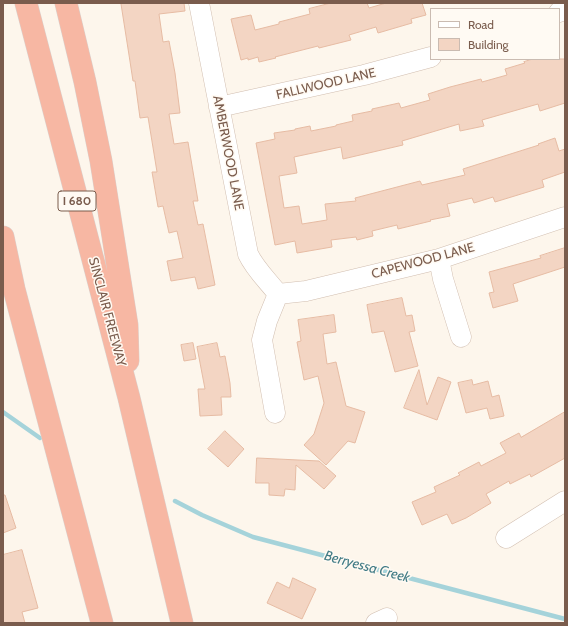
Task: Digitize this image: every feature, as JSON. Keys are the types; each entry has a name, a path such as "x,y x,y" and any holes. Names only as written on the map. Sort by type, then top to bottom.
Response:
{"highway":[{"name":"SINCLAIR FREEWAY","path":"26,3 129,398 182,623"},
{"path":"66,3 85,82 100,161 127,325 129,398"},
{"path":"3,237 14,289 102,623"},
{"path":"3,255 14,289"}],"street":[{"name":"AMBERWOOD LANE","path":"199,3 248,254 254,265 278,294"},
{"name":"FALLWOOD LANE","path":"219,107 364,75 430,57"},
{"name":"CAPEWOOD LANE","path":"278,294 306,291 439,259 565,217"},
{"path":"439,259 443,279 461,337"},
{"path":"275,413 262,340 267,321 278,294"},
{"path":"506,538 565,502"}],"building":[{"path":"184,3 185,11 159,14 163,42 169,41 180,113 169,114 174,144 188,142 198,201 193,201 198,225 203,224 215,285 198,289 195,277 171,281 167,261 183,258 177,231 169,233 163,206 158,207 152,172 157,172 148,117 140,118 121,4"},
{"path":"331,3 367,3 369,8 386,3 422,3 426,15 411,19 412,23 378,33 376,27 349,35 351,40 319,48 318,46 259,62 258,57 248,60 248,58 241,60 231,19 251,15 255,30 310,14 309,9"},
{"path":"565,59 565,103 540,111 538,104 482,120 484,126 460,131 459,124 402,141 403,145 343,159 341,147 294,157 297,173 279,176 284,208 299,206 302,224 327,220 325,204 356,201 355,198 420,181 422,185 465,175 463,169 539,145 538,144 555,138 559,151 565,149 565,172 542,180 544,187 495,202 493,197 474,203 472,198 447,204 450,216 398,229 397,225 372,231 373,236 357,240 356,237 331,240 332,247 297,253 295,241 275,245 256,143 275,139 274,133 310,126 311,131 336,126 353,121 352,115 372,111 372,109 399,103 401,108 430,100 428,94 481,79 482,82 507,75 505,69 525,63 524,62 530,60"},
{"path":"565,248 565,267 513,284 518,301 493,308 489,293 494,292 489,272 541,258 540,256"},
{"path":"402,298 406,316 412,315 415,331 409,332 418,366 395,372 384,331 372,333 367,305"},
{"path":"334,315 336,332 323,334 327,364 336,362 346,406 365,412 355,443 348,441 326,465 304,445 314,434 324,403 318,376 304,380 297,342 301,341 298,320"},
{"path":"193,343 196,359 184,361 181,345"},
{"path":"217,343 220,357 225,356 231,397 221,397 222,415 200,416 198,389 205,389 197,347"},
{"path":"419,370 427,405 438,377 451,382 437,420 404,408"},
{"path":"472,380 473,385 488,381 492,397 499,395 504,416 490,419 487,408 466,413 458,383"},
{"path":"565,412 565,458 531,477 530,474 510,484 509,481 486,494 491,503 466,518 452,524 447,514 422,525 412,502 436,492 434,487 460,475 458,473 479,462 481,466 506,453 500,443 519,433 521,437"},
{"path":"225,431 244,449 228,467 208,449"},
{"path":"257,458 319,461 336,476 324,489 296,465 295,490 285,489 284,496 269,495 269,483 256,483"},
{"path":"3,495 5,495 16,528 3,533"},
{"path":"22,550 38,608 22,612 25,623 3,623 3,555"},
{"path":"293,578 316,589 302,619 267,603 277,582 289,588"}],"waterway":[{"name":"Berryessa Creek","path":"3,412 40,438"},
{"name":"Berryessa Creek","path":"175,501 202,515 253,537 565,619"}]}
